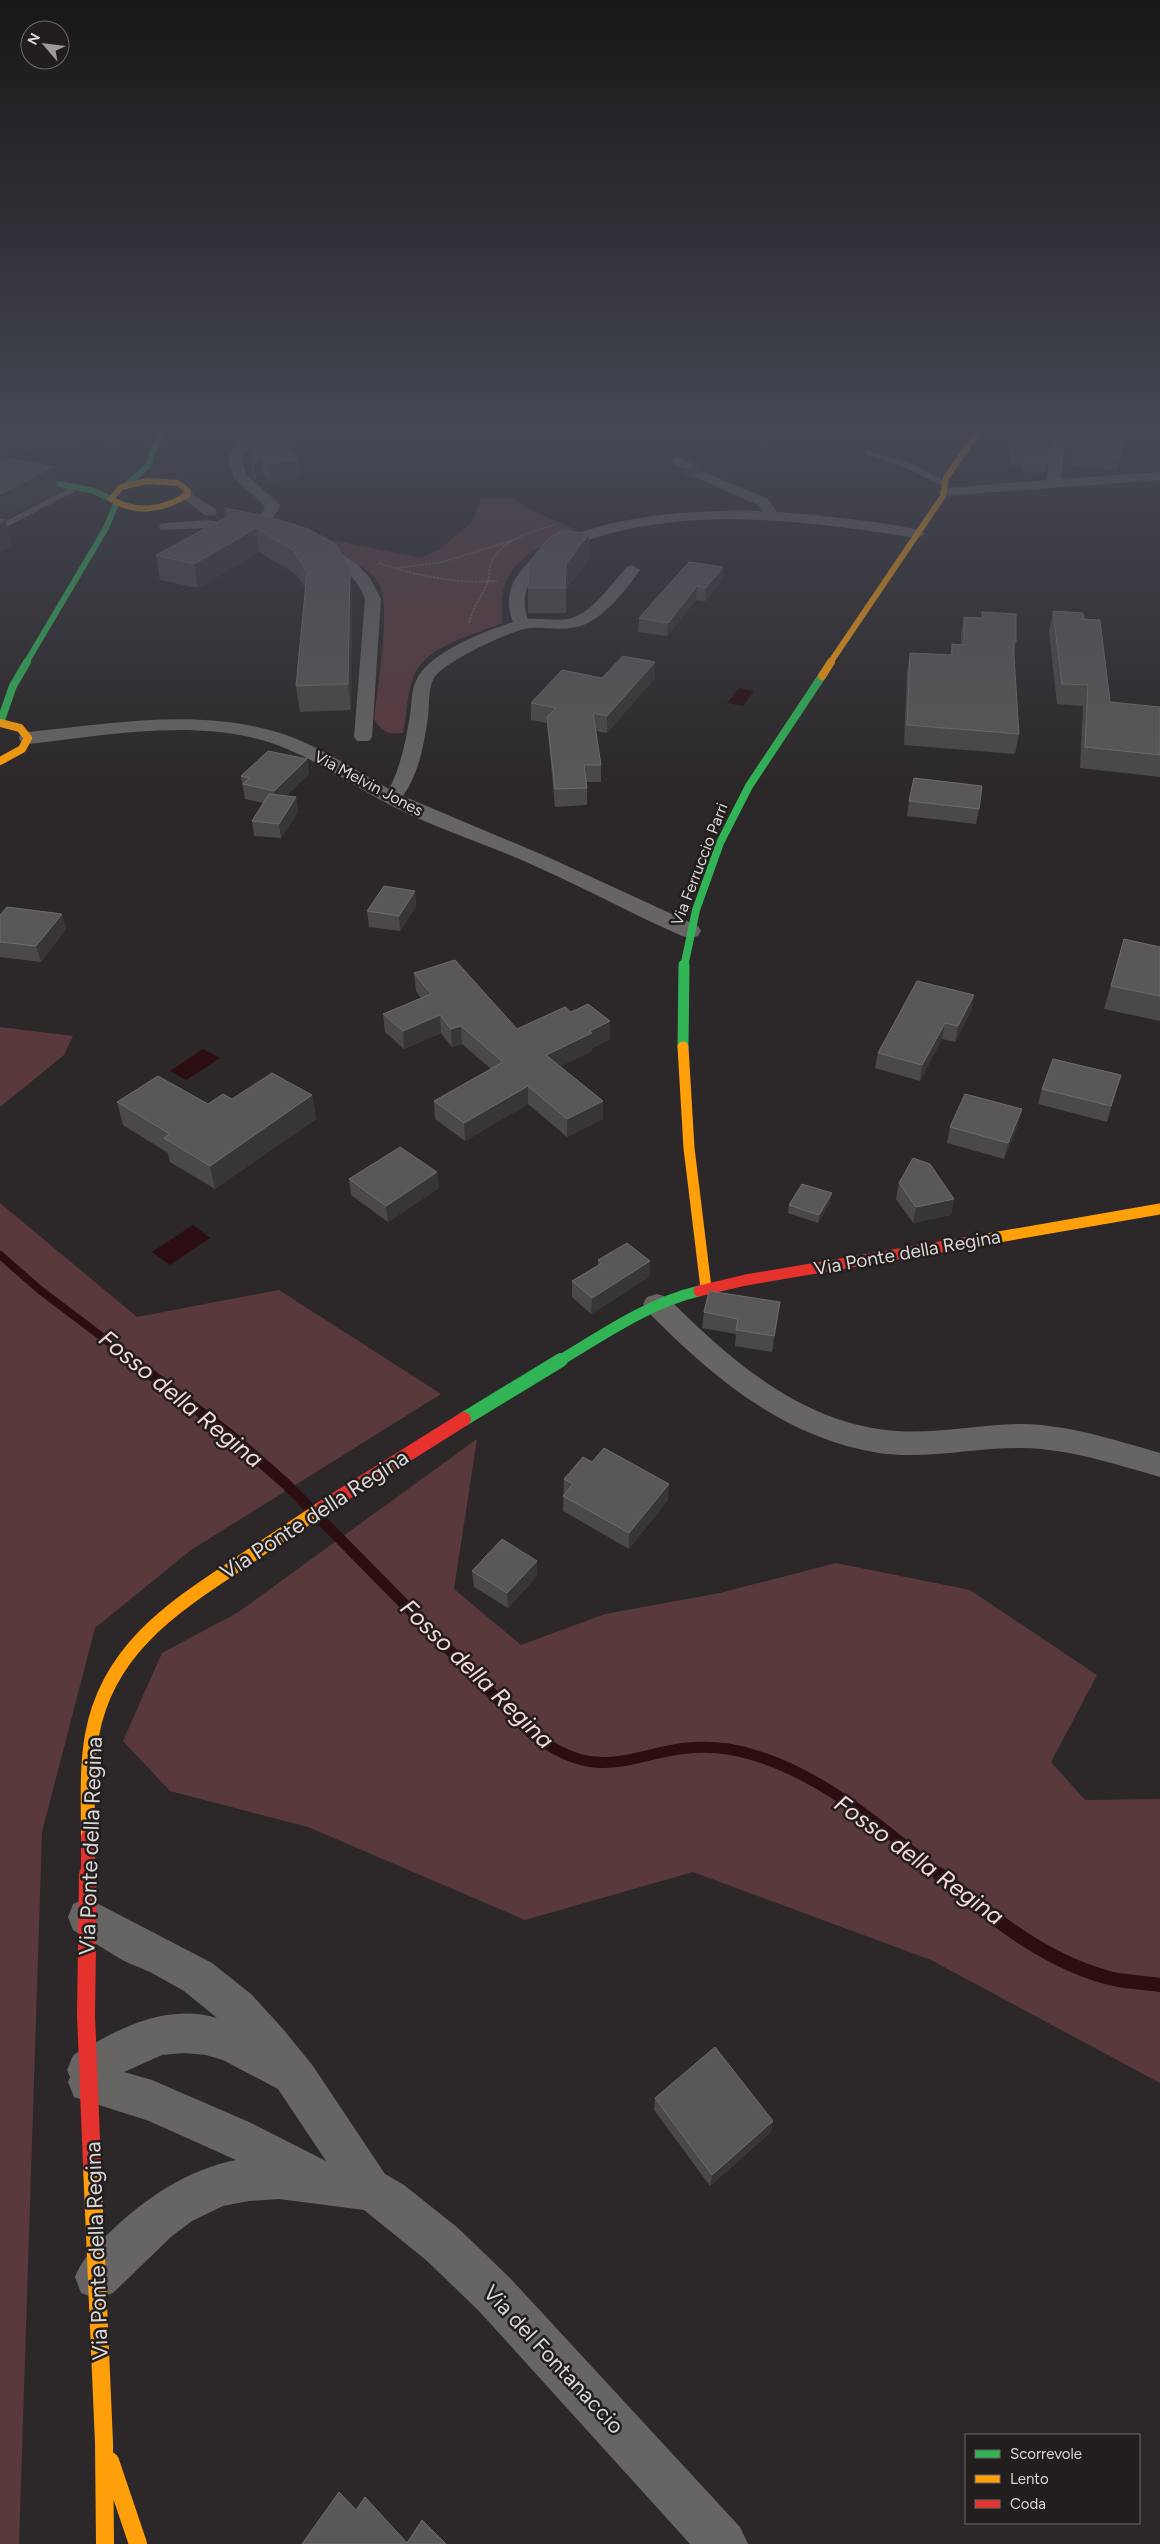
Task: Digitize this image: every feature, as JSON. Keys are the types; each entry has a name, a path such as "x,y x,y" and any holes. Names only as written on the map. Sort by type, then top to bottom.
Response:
{"street":[{"path":"0,763 16,755 28,738 20,728 0,723 13,686 94,549"},
{"path":"316,549 330,554 349,566 365,582 372,595 373,603 363,737"},
{"path":"522,624 515,602 523,578 533,566 557,549"},
{"name":"Via Ferruccio Parri","path":"706,1288 689,1148 684,1079 683,971 690,931 720,844 748,786 908,549"},
{"path":"392,798 406,772 423,687 428,673 451,656 522,624 558,625 580,620 595,610 632,570"},
{"path":"0,698 13,686"},
{"name":"Via Melvin Jones","path":"28,738 164,725 240,729 272,737 308,751 420,812 532,857 636,908 690,931"},
{"name":"Via Ponte della Regina","path":"105,2544 104,2443 88,2076 89,1756 94,1726 105,1694 123,1659 144,1632 166,1612 228,1569 372,1475 607,1331 657,1304 706,1288 1160,1209"},
{"path":"657,1304 699,1347 736,1378 786,1408 836,1430 867,1438 904,1443 1010,1436 1045,1437 1081,1443 1160,1465"},
{"name":"Via del Fontanaccio","path":"87,1917 138,1947 181,1967 218,1992 253,2025 298,2081 370,2189"},
{"name":"Via del Fontanaccio","path":"88,2076 125,2048 151,2037 198,2033 217,2036 248,2049 298,2081"},
{"name":"Via del Fontanaccio","path":"88,2076 180,2112 326,2183"},
{"name":"Via del Fontanaccio","path":"97,2277 154,2220 179,2202 194,2195 230,2184 262,2178 278,2178 370,2189 389,2200 442,2244 494,2294 724,2544"},
{"name":"Via Ponte della Regina","path":"104,2443 124,2497 138,2544"}],"path":[{"path":"394,568 417,568 442,563 488,549"},
{"path":"377,563 450,582 488,582 523,578"}],"shaded area":[{"path":"328,549 375,549 421,558 439,550 537,549 519,563 510,574 504,587 502,603 503,623 452,642 429,656 414,675 403,733 386,732 374,719 384,630 383,596 380,585 373,575 362,567"},
{"path":"739,688 754,691 743,706 727,703"},
{"path":"0,1027 73,1036 64,1055 0,1107"},
{"path":"203,1049 220,1058 186,1080 170,1071"},
{"path":"0,1203 137,1317 279,1290 441,1394 191,1550 95,1628 42,1832 19,2544 0,2544"},
{"path":"193,1225 210,1238 170,1265 152,1252"},
{"path":"477,1439 454,1589 521,1645 605,1614 720,1593 836,1563 970,1590 1097,1675 1051,1762 1085,1800 1160,1799 1160,2083 931,1960 693,1872 525,1920 308,1827 170,1791 123,1741 162,1653 237,1613"}],"building":[{"path":"168,549 220,549 194,564 156,555"},
{"path":"291,549 338,549 350,566 348,684 296,686 307,572"},
{"path":"540,549 578,549 566,564 565,588 528,588 529,562"},
{"path":"689,562 723,567 706,588 697,586 668,623 639,618"},
{"path":"1053,611 1083,613 1084,619 1100,620 1110,702 1160,707 1160,755 1085,747 1088,685 1062,684"},
{"path":"982,612 1016,614 1016,642 1013,641 1019,734 907,725 910,653 952,655 952,644 964,645 964,617 983,618"},
{"path":"623,656 655,662 607,716 593,713 601,765 584,765 587,788 555,789 547,717 556,708 531,703 562,670 602,678"},
{"path":"268,751 307,759 274,791 243,784 250,778 241,776"},
{"path":"914,778 982,786 979,809 909,801"},
{"path":"269,794 296,797 279,824 252,821"},
{"path":"384,886 415,891 399,916 367,911"},
{"path":"7,907 62,914 36,946 0,942 0,915"},
{"path":"1124,939 1160,947 1160,996 1111,986"},
{"path":"455,960 517,1029 565,1007 571,1012 588,1004 610,1021 590,1031 592,1033 546,1055 603,1101 567,1119 528,1086 464,1123 434,1101 503,1062 461,1026 451,1029 440,1015 403,1031 383,1014 431,994 414,973"},
{"path":"917,981 974,995 958,1026 945,1023 922,1065 878,1053"},
{"path":"1053,1059 1121,1075 1111,1106 1042,1089"},
{"path":"272,1073 312,1095 210,1166 164,1138 170,1134 117,1102 158,1076 208,1104 223,1094 232,1099"},
{"path":"965,1094 1022,1109 1008,1143 950,1127"},
{"path":"400,1147 437,1172 386,1206 349,1179"},
{"path":"913,1158 930,1164 954,1199 916,1207 899,1183"},
{"path":"802,1184 832,1193 819,1215 789,1205"},
{"path":"627,1243 650,1261 592,1298 572,1281 602,1263 598,1260"},
{"path":"709,1291 780,1302 774,1336 736,1330 738,1319 704,1312"},
{"path":"604,1448 669,1484 629,1533 563,1496 573,1484 564,1479 583,1457 592,1462"},
{"path":"502,1539 537,1561 507,1593 472,1571"},
{"path":"715,2047 773,2121 712,2175 655,2098"},
{"path":"339,2492 356,2510 365,2497 407,2543 422,2520 446,2544 302,2544"}],"waterway":[{"name":"Fosso della Regina","path":"0,1255 40,1290 134,1361"},
{"name":"Fosso della Regina","path":"132,1360 229,1434 286,1484 530,1732 558,1751 583,1760 606,1763 699,1747 728,1749 758,1756 786,1767 842,1798 893,1836 940,1875"},
{"name":"Fosso della Regina","path":"939,1874 979,1907 1045,1952 1093,1973 1118,1980 1160,1985"}],"traffic: fast":[{"path":"0,723 13,686 94,549"},
{"path":"683,1047 684,963 696,910 720,843 749,786 822,676"},
{"path":"464,1419 624,1322 678,1296 699,1291"}],"traffic: slow":[{"path":"822,676 908,549"},
{"path":"0,723 20,728 28,738 22,749 0,761"},
{"path":"683,1047 689,1148 706,1288"},
{"path":"987,1239 1160,1209"},
{"path":"88,1837 88,1777 92,1734 106,1692 116,1672 129,1653 143,1636 176,1605 322,1508"},
{"path":"92,2165 104,2443 105,2544"},
{"path":"110,2461 138,2544"}],"traffic: jam":[{"path":"699,1291 746,1280 987,1239"},
{"path":"322,1508 464,1419"},
{"path":"88,1837 86,2015 92,2165"}]}
